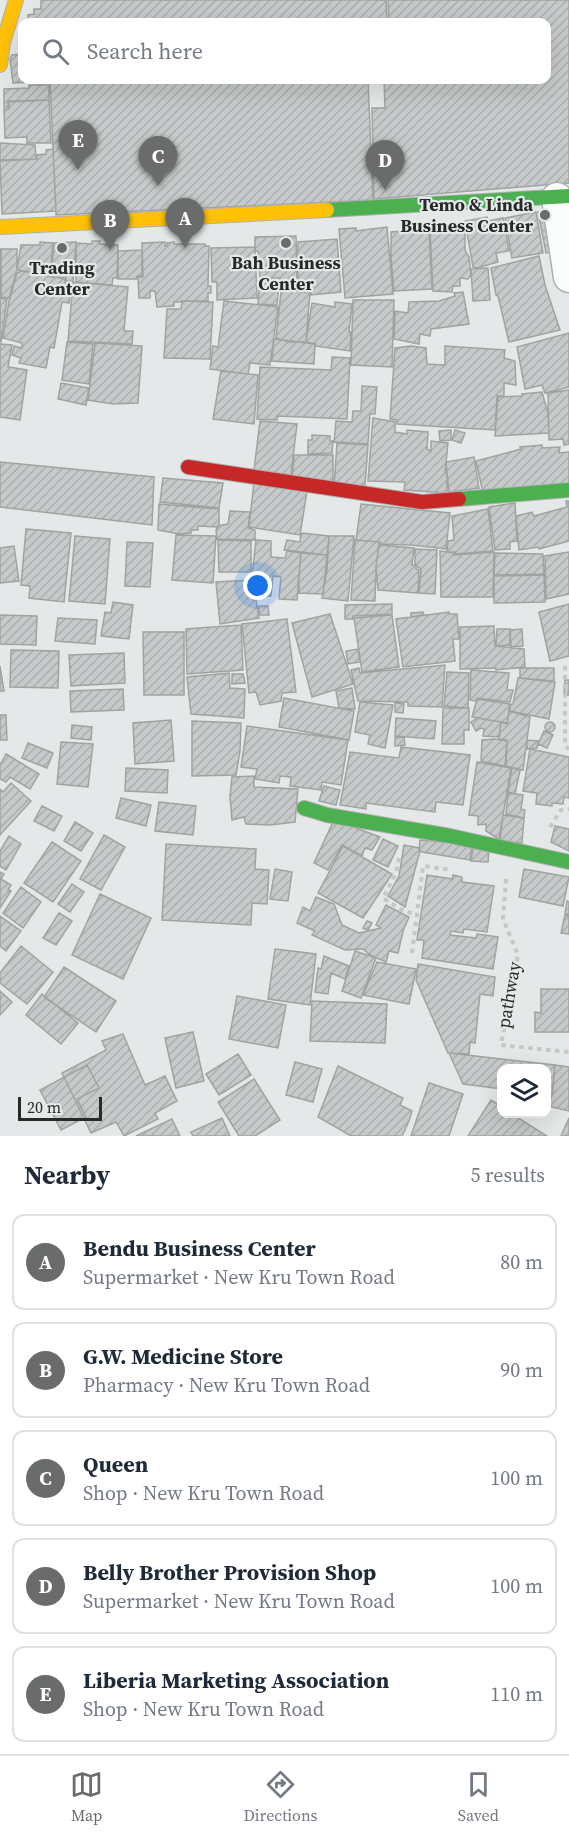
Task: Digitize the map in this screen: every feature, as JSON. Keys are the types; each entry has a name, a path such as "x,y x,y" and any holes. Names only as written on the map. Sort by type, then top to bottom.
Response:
{"street":[{"path":"0,65 3,43 16,0"},
{"path":"0,227 563,197 569,277"},
{"path":"188,467 422,502 569,490"},
{"path":"303,808 327,815 569,862"}],"path":[{"path":"565,666 565,746 569,749"},
{"path":"401,828 396,873 383,898 402,910 417,915"},
{"name":"pathway","path":"508,849 503,919 518,955 501,1045 569,1052"},
{"path":"412,953 423,866 459,871"}],"building":[{"path":"41,0 386,0 387,18 28,18 28,15 34,14 34,9 41,9"},
{"path":"388,0 569,0 569,183 374,199 372,108 385,108 384,84 551,84 551,18 389,18"},
{"path":"18,54 18,83 13,83 10,59 12,55"},
{"path":"50,84 368,84 373,200 56,215"},
{"path":"29,85 49,85 49,100 8,101 8,107 4,107 4,89 29,88"},
{"path":"49,100 51,143 27,143 27,137 5,138 4,109 9,109 9,102"},
{"path":"0,143 35,145 36,159 0,160"},
{"path":"53,149 56,211 2,214 0,161 37,159 37,155 46,154 46,150"},
{"path":"555,209 563,250 546,253 538,212"},
{"path":"536,212 543,253 512,258 505,218"},
{"path":"487,217 488,221 503,218 509,251 496,253 498,262 477,268 473,267 465,221"},
{"path":"387,227 393,294 345,298 339,229 356,228 356,231"},
{"path":"465,227 465,250 469,257 471,275 468,279 460,278 460,286 453,286 452,292 433,291 430,229"},
{"path":"429,229 432,289 394,291 391,232"},
{"path":"296,236 297,281 280,283 280,278 260,278 255,237"},
{"path":"337,239 341,292 311,295 311,292 298,290 298,242"},
{"path":"92,241 118,245 117,278 113,278 112,285 76,282 76,243 92,244"},
{"path":"40,242 53,243 50,275 17,270 21,245 40,245"},
{"path":"76,242 73,282 66,281 66,278 51,277 54,243"},
{"path":"165,242 165,246 167,243 174,242 174,244 209,246 208,286 211,286 211,293 208,293 208,301 181,301 174,302 174,306 157,307 155,291 150,291 150,298 139,298 138,277 143,277 142,243"},
{"path":"255,247 257,298 217,300 217,282 212,282 211,248"},
{"path":"1,249 1,297 0,297"},
{"path":"1,249 17,249 17,270 9,298 1,297"},
{"path":"142,250 142,276 137,276 137,279 118,279 118,251"},
{"path":"539,256 545,285 560,330 509,342 491,268"},
{"path":"488,268 490,300 473,301 471,269"},
{"path":"22,271 65,279 65,283 71,284 69,303 62,302 54,348 50,347 46,368 19,363 21,358 12,355 14,346 22,348 22,343 3,338 9,301 17,273"},
{"path":"260,280 279,282 277,305 258,304"},
{"path":"73,282 128,287 124,331 133,331 132,344 68,341"},
{"path":"282,283 297,284 296,291 310,293 306,342 289,342 276,338"},
{"path":"463,292 469,324 431,329 430,336 420,334 419,344 394,339 395,311 408,313 409,302 439,301 455,296 454,293"},
{"path":"0,298 7,299 1,342 0,341"},
{"path":"353,300 394,300 392,367 351,365"},
{"path":"182,301 213,302 210,359 164,358 167,309 181,309"},
{"path":"224,301 278,307 270,365 250,363 248,374 210,369 213,346 218,347"},
{"path":"335,302 352,304 349,332 351,332 350,351 315,346 316,344 306,342 312,303 335,307"},
{"path":"569,333 569,387 545,393 542,385 525,389 517,347"},
{"path":"274,339 315,344 314,364 272,361"},
{"path":"67,342 93,344 89,384 62,380"},
{"path":"95,343 142,346 138,403 113,404 88,400"},
{"path":"0,344 12,345 8,367 27,370 20,420 0,417"},
{"path":"411,346 426,348 427,364 445,365 445,346 505,350 504,358 515,361 516,385 504,383 504,396 497,396 495,430 397,424 397,420 390,419 395,348"},
{"path":"332,357 350,358 347,419 278,416 277,420 257,419 260,367 331,370"},
{"path":"221,371 258,375 254,424 213,419"},
{"path":"61,383 89,388 86,405 58,399"},
{"path":"362,386 377,387 375,414 370,414 368,444 334,442 336,421 352,422 353,411 361,411"},
{"path":"569,390 569,444 564,445 563,439 549,440 548,393"},
{"path":"542,392 548,413 549,433 495,436 498,397"},
{"path":"373,418 395,422 395,432 407,434 407,430 428,432 427,449 431,451 431,441 448,443 445,473 447,473 447,493 404,490 405,482 368,481"},
{"path":"260,421 297,424 291,475 254,470"},
{"path":"451,430 451,440 440,441 439,431"},
{"path":"455,430 465,433 461,443 452,440"},
{"path":"312,435 330,436 330,441 333,441 332,453 308,454 308,440 312,440"},
{"path":"337,443 368,445 365,485 334,488"},
{"path":"542,445 542,448 560,447 559,453 569,452 569,484 483,493 476,461 521,449 520,447"},
{"path":"294,455 333,455 333,484 292,480"},
{"path":"474,457 479,488 449,492 446,462"},
{"path":"0,462 154,477 152,525 0,507"},
{"path":"163,478 223,483 219,508 160,502"},
{"path":"254,483 307,491 300,535 249,527"},
{"path":"566,501 569,501 569,541 539,549 539,547 519,550 516,516 532,512 534,516 567,507"},
{"path":"515,503 517,541 510,542 510,549 495,550 489,507"},
{"path":"159,504 219,509 219,524 217,527 198,526 198,530 192,530 191,533 179,534 158,530"},
{"path":"361,504 450,513 446,549 356,540"},
{"path":"488,509 493,551 455,554 455,552 447,552 448,541 454,540 452,516"},
{"path":"230,511 250,512 248,528 255,530 255,540 217,539 216,530 218,526 228,524"},
{"path":"26,529 71,533 64,602 29,598 30,586 21,585"},
{"path":"301,533 329,536 327,555 284,550 287,540 300,542"},
{"path":"176,535 216,536 213,583 172,580"},
{"path":"75,536 110,539 105,604 69,601"},
{"path":"329,536 354,536 348,601 322,598 327,570"},
{"path":"218,540 251,541 251,572 219,572"},
{"path":"256,540 271,541 271,557 285,558 287,551 301,553 297,600 279,599 281,577 273,576 271,596 259,597 259,588 254,588 252,576"},
{"path":"355,540 379,542 375,601 351,600"},
{"path":"127,542 153,543 150,587 125,586"},
{"path":"379,545 414,548 412,565 416,565 416,569 419,570 418,593 378,590 376,567"},
{"path":"14,546 19,581 0,583 0,548"},
{"path":"415,549 437,550 435,594 419,593 421,569 415,565"},
{"path":"440,551 454,553 454,555 494,552 493,597 441,597"},
{"path":"569,552 569,594 546,599 545,556"},
{"path":"301,553 327,555 323,594 299,593"},
{"path":"495,553 543,554 544,574 494,575"},
{"path":"544,575 545,602 494,603 494,576"},
{"path":"251,580 253,600 256,600 259,618 220,624 216,582"},
{"path":"113,602 133,605 129,639 101,636 105,612 111,613"},
{"path":"392,604 392,614 353,616 353,619 345,619 345,605"},
{"path":"569,604 569,656 550,661 539,612"},
{"path":"259,606 268,606 269,615 259,615"},
{"path":"423,612 424,615 411,617 411,613"},
{"path":"449,612 449,614 457,614 459,639 453,639 455,661 403,667 396,619"},
{"path":"330,614 353,684 312,697 292,623"},
{"path":"0,615 37,616 36,645 0,644"},
{"path":"392,615 399,667 362,672 354,618"},
{"path":"58,618 97,620 95,644 55,641"},
{"path":"287,619 296,692 282,693 281,701 260,705 256,692 249,693 242,624"},
{"path":"241,625 243,670 187,674 186,629"},
{"path":"494,626 495,646 524,649 525,667 496,670 496,668 460,669 460,627"},
{"path":"497,629 510,629 510,645 496,646"},
{"path":"522,629 523,646 511,647 510,630"},
{"path":"143,632 184,632 184,695 144,695"},
{"path":"358,649 360,662 348,664 346,651"},
{"path":"11,650 59,651 58,688 10,687"},
{"path":"124,653 125,683 71,686 69,655"},
{"path":"445,665 442,707 408,706 408,702 358,701 351,670 359,668 360,673"},
{"path":"0,666 4,691 0,691"},
{"path":"520,668 554,668 554,681 520,678"},
{"path":"471,670 509,673 507,690 513,690 510,702 477,698 476,701 470,700"},
{"path":"447,672 469,673 468,708 444,706"},
{"path":"229,673 230,688 245,689 244,718 191,714 187,677"},
{"path":"232,674 243,674 245,683 232,684"},
{"path":"518,678 555,682 549,719 510,711"},
{"path":"565,680 569,680 569,695 564,695"},
{"path":"352,688 355,709 339,708 336,691"},
{"path":"123,689 124,710 71,712 70,691"},
{"path":"284,698 354,711 349,740 279,727"},
{"path":"477,699 510,704 507,723 472,717"},
{"path":"360,702 393,705 385,748 368,744 370,735 355,732"},
{"path":"395,703 404,704 403,713 395,712"},
{"path":"443,708 469,708 469,730 464,730 464,744 442,744"},
{"path":"509,711 530,717 523,770 506,766 507,740 499,739 501,722 507,724"},
{"path":"0,715 6,715 7,740 0,740"},
{"path":"396,718 436,721 434,739 395,736"},
{"path":"477,718 501,722 499,737 483,736 484,729 481,728 476,731 471,722"},
{"path":"171,720 174,761 135,764 133,723"},
{"path":"192,721 241,723 236,775 192,776"},
{"path":"550,722 554,723 554,731 550,732 546,731 545,727 546,723"},
{"path":"72,725 92,727 91,740 71,738"},
{"path":"247,726 348,740 341,785 322,782 321,790 290,786 291,777 280,776 279,783 255,779 257,769 241,767"},
{"path":"544,731 553,735 547,748 538,744"},
{"path":"404,737 405,745 395,746 395,738"},
{"path":"482,740 507,741 505,766 481,761"},
{"path":"527,740 538,741 537,748 527,749"},
{"path":"61,742 93,744 88,787 57,784"},
{"path":"28,743 53,753 47,768 22,758"},
{"path":"401,747 470,755 463,805 436,802 435,812 366,803 366,809 340,805 350,752 399,758"},
{"path":"530,749 569,757 569,798 564,797 563,804 552,803 552,806 536,804 537,793 523,791"},
{"path":"6,754 39,774 30,789 10,777 6,782 0,779 0,765"},
{"path":"477,762 511,768 499,839 486,831 486,824 478,825 478,816 469,815"},
{"path":"126,768 168,770 167,793 125,791"},
{"path":"512,768 520,770 515,794 508,792"},
{"path":"254,776 254,787 298,789 295,822 270,825 246,824 244,817 232,820 230,797 232,777"},
{"path":"11,783 31,801 0,835 0,789 3,792"},
{"path":"324,786 340,790 336,805 319,801"},
{"path":"508,793 523,795 521,809 525,810 524,818 506,814"},
{"path":"121,798 151,805 146,826 116,818"},
{"path":"159,802 196,806 193,835 155,831"},
{"path":"42,806 62,816 54,831 34,821"},
{"path":"503,815 524,818 522,843 500,841"},
{"path":"334,820 380,837 372,850 365,848 362,856 342,845 328,870 314,863"},
{"path":"75,822 93,833 81,851 64,841"},
{"path":"555,826 569,829 569,851 551,842"},
{"path":"104,835 125,847 101,890 80,879"},
{"path":"9,836 21,844 6,870 0,866 0,851"},
{"path":"383,839 398,846 388,867 373,860"},
{"path":"420,840 472,845 470,860 422,852 419,850"},
{"path":"52,842 81,861 53,902 24,883"},
{"path":"166,844 256,849 255,869 269,870 267,904 252,903 251,925 162,920"},
{"path":"404,845 419,848 420,851 405,907 388,896 399,876"},
{"path":"343,846 392,874 363,918 318,893"},
{"path":"473,848 489,850 488,862 471,861"},
{"path":"275,869 292,872 288,901 270,899"},
{"path":"524,869 569,877 563,906 519,897"},
{"path":"0,872 4,874 1,879 11,885 8,890 11,891 0,908"},
{"path":"427,875 452,879 453,875 462,877 462,882 494,886 487,932 464,929 463,933 451,931 450,935 476,938 477,934 498,937 493,969 422,958 424,940 417,940"},
{"path":"72,884 84,892 70,912 58,904"},
{"path":"21,887 41,902 23,928 3,913"},
{"path":"100,894 151,918 123,979 72,955"},
{"path":"316,897 334,904 342,925 359,933 381,928 376,925 386,905 409,917 398,953 389,951 386,962 363,949 345,950 312,935 315,931 297,923 303,907 310,911"},
{"path":"567,901 569,902 569,915 565,913"},
{"path":"59,913 72,921 56,945 43,938"},
{"path":"565,915 569,916 569,934 561,933"},
{"path":"0,916 21,931 6,951 0,946"},
{"path":"367,921 372,923 368,930 363,928"},
{"path":"21,946 53,972 27,1004 0,983 0,973"},
{"path":"275,949 316,954 310,1005 268,999"},
{"path":"355,951 376,958 361,998 342,991"},
{"path":"324,956 349,966 345,979 331,973 328,994 315,992 318,968 321,969"},
{"path":"377,962 416,969 409,1004 363,995"},
{"path":"418,964 495,977 493,996 480,994 475,1043 470,1042 469,1054 448,1053 416,980"},
{"path":"64,967 116,1001 96,1032 44,997"},
{"path":"541,989 569,989 569,1032 535,1032 535,1012 541,1013"},
{"path":"0,991 12,1002 0,1015"},
{"path":"42,994 78,1023 61,1044 26,1015"},
{"path":"237,996 286,1005 278,1048 229,1039"},
{"path":"312,1001 387,1004 385,1043 310,1041"},
{"path":"193,1032 204,1081 176,1088 165,1038"},
{"path":"123,1034 145,1085 165,1076 177,1101 155,1113 158,1119 124,1136 116,1122 91,1133 62,1073 106,1050 102,1041"},
{"path":"449,1053 546,1064 497,1064 497,1088 463,1084"},
{"path":"238,1054 251,1075 219,1095 206,1074"},
{"path":"295,1062 322,1069 313,1102 286,1095"},
{"path":"87,1065 99,1088 77,1099 86,1117 61,1130 40,1090"},
{"path":"551,1065 555,1065 551,1095"},
{"path":"555,1065 569,1067 569,1111 551,1107"},
{"path":"338,1066 403,1098 400,1105 412,1111 402,1136 351,1136 318,1117"},
{"path":"254,1079 280,1120 255,1136 239,1136 218,1102"},
{"path":"429,1083 463,1094 449,1136 411,1136"},
{"path":"491,1100 497,1104 497,1118 518,1118 547,1136 468,1136"},
{"path":"222,1118 230,1136 193,1136 191,1132"},
{"path":"569,1118 569,1136 561,1136"},
{"path":"172,1119 180,1136 136,1136"}],"traffic: fast":[{"path":"327,210 569,196"},
{"path":"459,499 569,490"},
{"path":"304,808 327,815 450,836 569,862"}],"traffic: slow":[{"path":"0,65 3,43 16,0"},
{"path":"0,227 327,210"}],"traffic: jam":[{"path":"188,467 422,502 459,499"}],"place":[{"name":"Liberia Marketing Association","path":"78,170"},
{"name":"Queen","path":"158,186"},
{"name":"Belly Brother Provision Shop","path":"385,190"},
{"name":"Temo & Linda Business Center","path":"545,215"},
{"name":"Bah Business Center","path":"286,243"},
{"name":"Trading Center","path":"62,248"},
{"name":"Bendu Business Center","path":"185,248"},
{"name":"G.W. Medicine Store","path":"110,250"}]}
